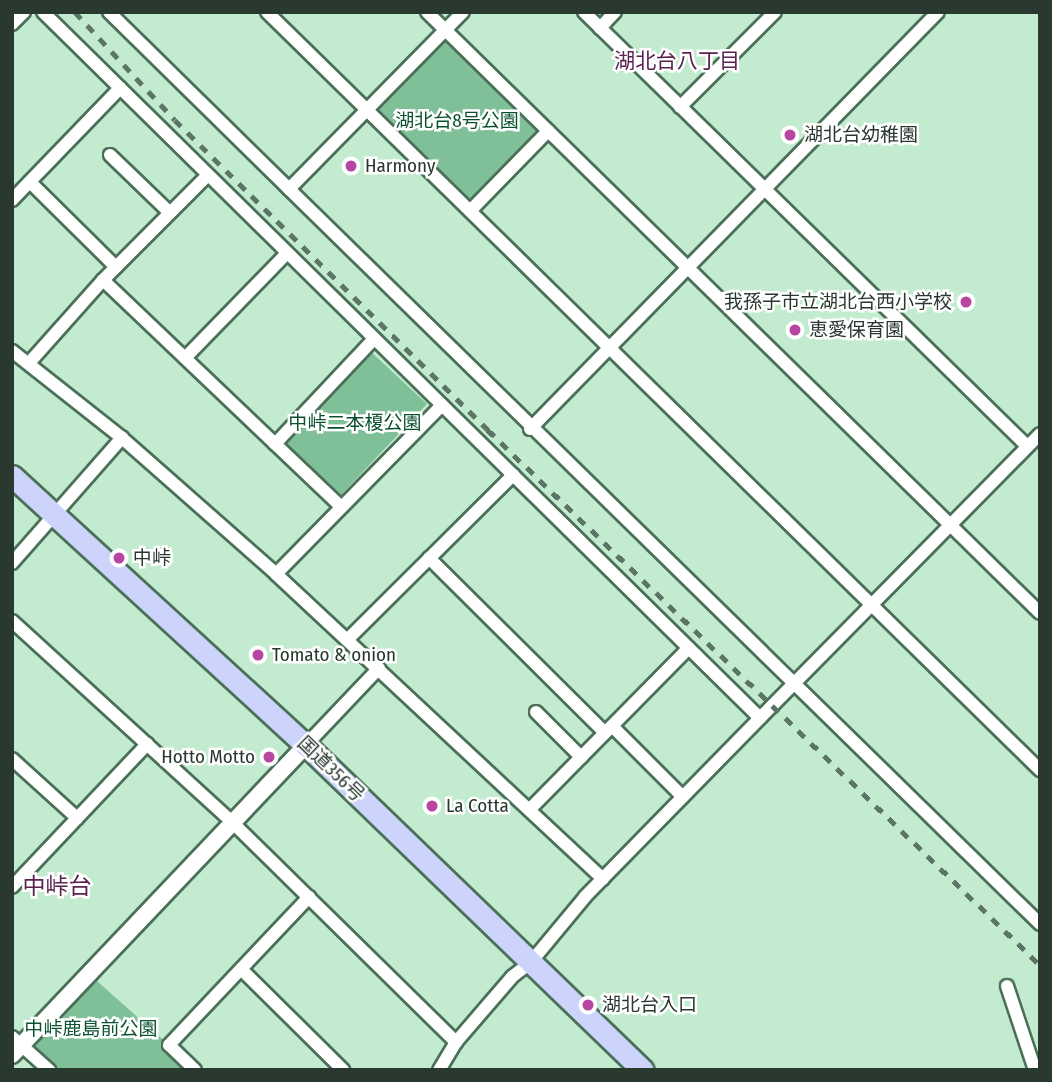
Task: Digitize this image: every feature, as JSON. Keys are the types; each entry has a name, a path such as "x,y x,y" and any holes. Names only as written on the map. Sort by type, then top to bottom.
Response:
{"highway":[{"name":"国道356号","path":"12,476 306,745 643,1070"}],"street":[{"path":"12,24 24,12"},
{"path":"43,12 760,718"},
{"path":"109,12 530,429 1038,919"},
{"path":"267,12 1040,770"},
{"path":"427,12 1040,613"},
{"path":"289,189 464,12"},
{"path":"584,12 1027,446"},
{"path":"600,28 615,12"},
{"path":"680,107 775,12"},
{"path":"530,429 938,12"},
{"path":"12,200 120,88"},
{"path":"470,211 548,131"},
{"path":"110,155 170,213"},
{"path":"29,363 103,280 208,175"},
{"path":"30,182 116,267"},
{"path":"185,358 287,253"},
{"path":"103,280 340,506"},
{"path":"275,444 374,338"},
{"path":"12,351 122,438 276,574 603,879"},
{"path":"276,574 442,405"},
{"path":"439,1070 456,1042 512,977 531,962 603,879 1040,434"},
{"path":"12,563 122,438"},
{"path":"348,639 513,475"},
{"path":"429,558 683,797"},
{"path":"12,621 233,823 456,1042"},
{"path":"530,809 689,648"},
{"path":"49,1070 15,1046 233,823 379,668"},
{"path":"536,712 581,757"},
{"path":"12,887 147,744"},
{"path":"12,759 77,818"},
{"path":"195,1070 169,1045 309,897"},
{"path":"240,969 343,1070"},
{"path":"1007,986 1038,1070"}],"green space":[{"name":"湖北台8号公園","path":"446,31 548,131 470,211 367,110"},
{"name":"中峠二本榎公園","path":"369,350 427,404 340,496 283,442"},
{"name":"中峠鹿島前公園","path":"89,974 195,1070 49,1070 22,1045"}],"railway":[{"path":"75,12 175,120 488,430 1040,965"}],"place":[{"name":"湖北台幼稚園","path":"790,135"},
{"name":"Harmony","path":"351,166"},
{"name":"我孫子市立湖北台西小学校","path":"966,302"},
{"name":"恵愛保育園","path":"795,330"},
{"name":"中峠","path":"119,558"},
{"name":"Tomato & onion","path":"258,655"},
{"name":"Hotto Motto","path":"269,757"},
{"name":"La Cotta","path":"432,806"},
{"name":"湖北台入口","path":"588,1005"}],"district":[{"name":"湖北台八丁目","path":"677,61"},
{"name":"中峠台","path":"57,886"}]}
